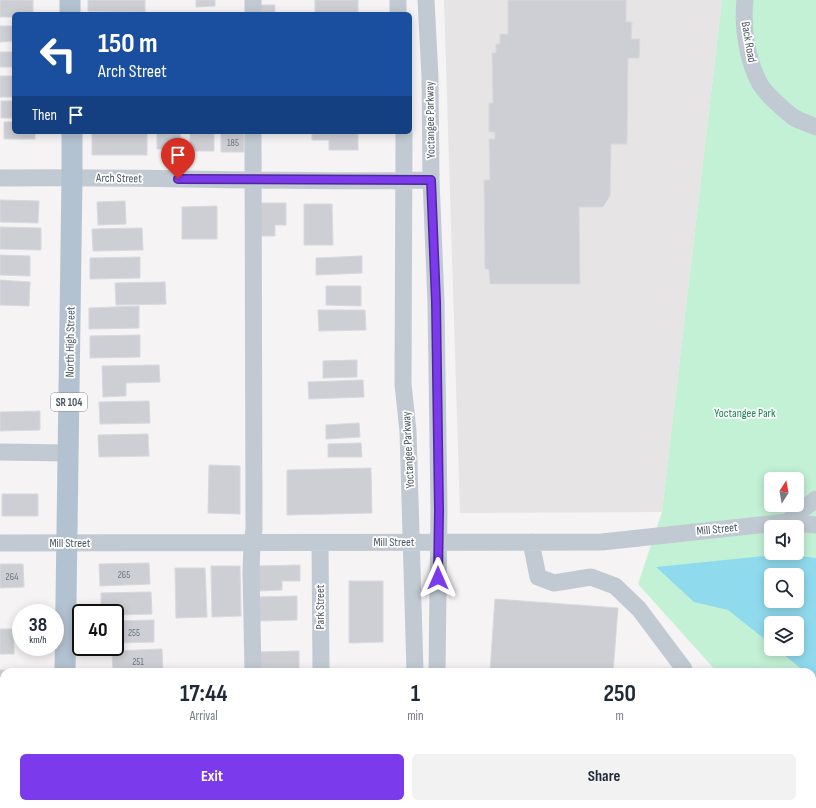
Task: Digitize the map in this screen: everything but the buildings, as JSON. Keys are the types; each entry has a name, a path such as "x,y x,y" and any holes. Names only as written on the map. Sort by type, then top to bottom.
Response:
{"main road":[{"path":"70,0 70,12"},
{"name":"North High Street","path":"65,668 72,134"}],"street":[{"path":"253,0 253,12"},
{"path":"398,0 398,12"},
{"name":"Yoctangee Parkway","path":"426,0 430,77 431,180 436,302 438,542 437,668"},
{"name":"Back Road","path":"745,0 744,10 746,39 751,64 761,85 774,100 794,117 816,127"},
{"path":"252,668 252,543 254,529 253,134"},
{"name":"Yoctangee Parkway","path":"404,134 403,384 408,431 415,668"},
{"name":"Arch Street","path":"0,178 72,177 253,180 431,180"},
{"path":"0,452 68,453"},
{"path":"790,520 816,500"},
{"name":"Mill Street","path":"0,543 602,542 764,524"},
{"name":"Mill Street","path":"804,524 816,525"},
{"path":"531,542 538,577 554,583 591,577 615,586 639,609 683,668"},
{"name":"Park Street","path":"320,543 321,668"}],"shaded area":[{"path":"444,0 722,0 662,512 460,513"}],"green space":[{"name":"Yoctangee Park","path":"722,0 816,0 816,668 713,668 638,584 662,512"}],"water":[{"path":"764,556 764,560 804,560 804,556 816,558 816,668 800,668 786,656 804,656 804,616 764,616 764,638 728,610 694,602 656,567"}],"route":[{"path":"178,179 431,180 436,302 439,510 438,578"}]}
